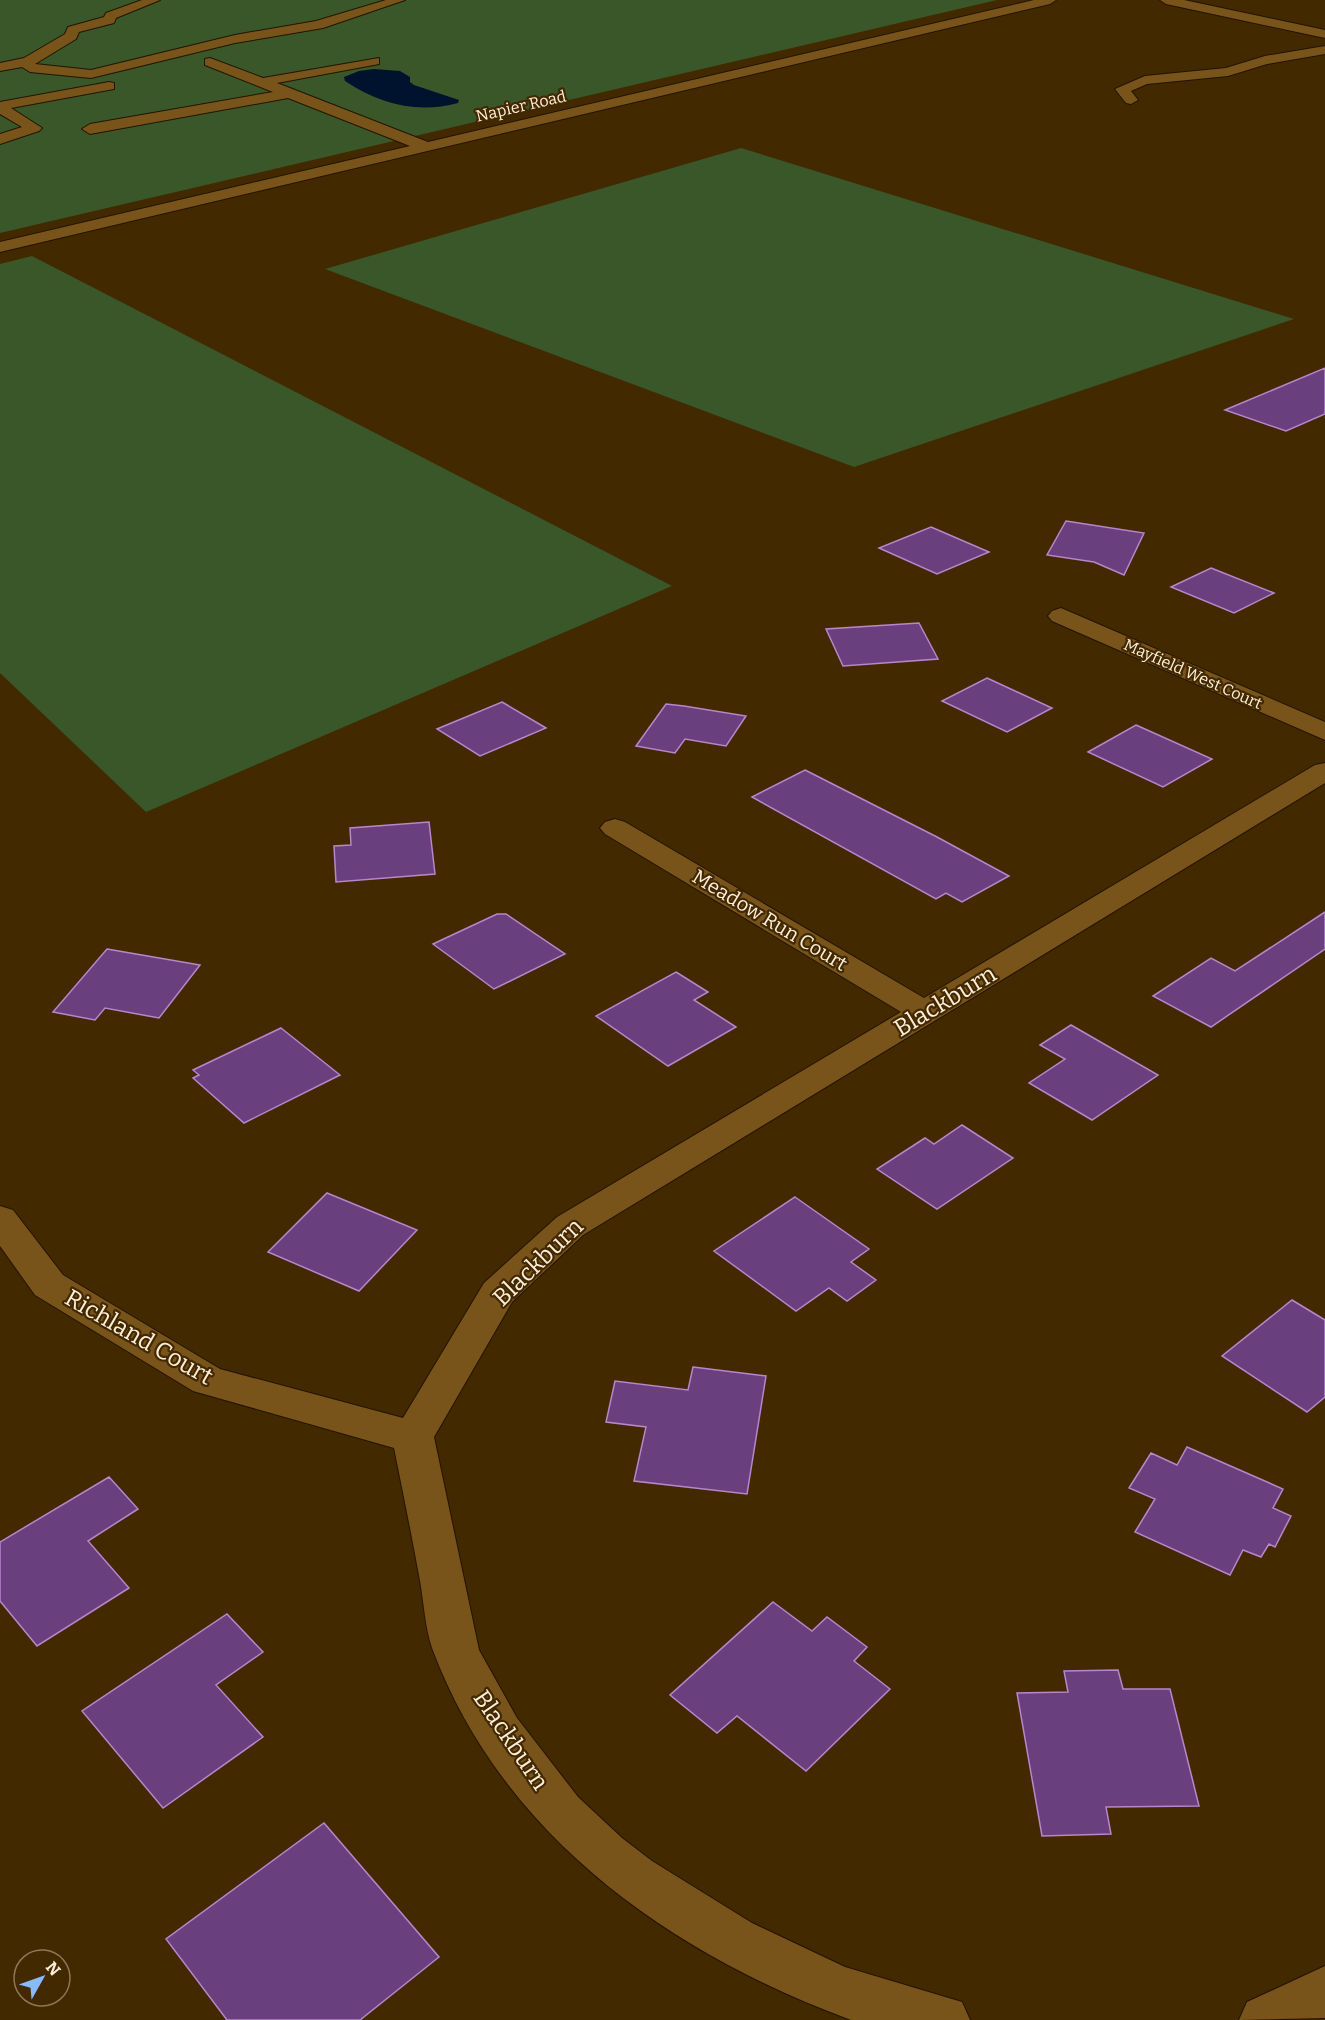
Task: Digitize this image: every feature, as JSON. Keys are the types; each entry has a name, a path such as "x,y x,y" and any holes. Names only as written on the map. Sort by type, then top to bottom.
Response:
{"street":[{"path":"30,64 71,36 73,30 109,20 111,16 154,0"},
{"path":"0,67 30,64 91,74 235,39 318,25 399,0"},
{"name":"Napier Road","path":"0,247 1050,0"},
{"path":"1166,0 1325,34"},
{"path":"1131,100 1122,89 1145,80 1228,72 1265,60 1325,50"},
{"path":"262,82 374,61"},
{"path":"208,65 262,82 427,147"},
{"path":"0,107 27,101 22,96 28,90 58,87 88,90 125,83"},
{"path":"90,129 289,93"},
{"path":"0,107 34,128 0,139"},
{"name":"Mayfield West Court","path":"1061,616 1325,732"},
{"name":"Blackburn","path":"943,2020 877,2012 795,1971 665,1900 602,1853 558,1808 483,1703 456,1648 413,1437 498,1293 570,1226 1325,771"},
{"name":"Meadow Run Court","path":"615,828 926,1013"},
{"name":"Richland Court","path":"0,1219 49,1285 207,1380 413,1437"},
{"path":"1266,2020 1325,1991"}],"green space":[{"path":"0,0 997,0 0,233"},
{"path":"741,148 1294,319 854,467 325,269"},
{"path":"32,256 672,586 146,812 0,673 0,264"}],"water":[{"path":"374,69 400,71 410,77 410,82 414,85 459,100 458,103 428,107 399,105 372,96 345,81 344,77 359,71"}],"building":[{"path":"1325,368 1325,414 1286,431 1225,410"},
{"path":"1066,521 1144,533 1124,575 1094,562 1047,555"},
{"path":"931,527 989,552 937,574 879,548"},
{"path":"1211,568 1274,593 1234,613 1171,587"},
{"path":"919,623 938,659 843,666 826,629"},
{"path":"987,678 1052,708 1007,732 942,701"},
{"path":"502,702 546,728 480,756 437,729"},
{"path":"666,704 746,716 726,746 685,739 675,753 636,746"},
{"path":"1136,725 1212,759 1163,787 1088,752"},
{"path":"805,770 1009,876 962,902 946,893 936,899 752,797"},
{"path":"429,822 435,874 336,882 334,846 351,845 350,828"},
{"path":"1325,912 1325,949 1211,1027 1153,996 1211,958 1235,971"},
{"path":"497,914 506,914 565,954 494,989 433,944"},
{"path":"107,949 200,965 159,1018 105,1008 95,1020 53,1012"},
{"path":"676,972 708,992 694,1000 736,1027 668,1066 596,1016"},
{"path":"1071,1025 1158,1075 1092,1120 1029,1083 1065,1059 1040,1045"},
{"path":"281,1028 340,1075 244,1123 193,1078 199,1075 193,1070"},
{"path":"962,1125 1013,1158 937,1209 877,1169 925,1138 934,1144"},
{"path":"327,1193 417,1230 359,1291 268,1252"},
{"path":"795,1197 869,1249 851,1262 876,1280 847,1301 829,1288 796,1311 714,1251"},
{"path":"1292,1300 1325,1320 1325,1397 1307,1412 1222,1356"},
{"path":"693,1367 766,1376 747,1494 634,1481 646,1427 606,1422 615,1381 688,1390"},
{"path":"1187,1447 1283,1489 1273,1508 1291,1516 1275,1547 1269,1544 1261,1557 1243,1550 1230,1575 1135,1532 1155,1499 1129,1488 1151,1453 1177,1465"},
{"path":"109,1477 138,1509 88,1541 129,1588 37,1646 0,1601 0,1542"},
{"path":"773,1602 812,1631 827,1617 867,1647 854,1661 890,1689 806,1771 737,1716 717,1733 670,1695"},
{"path":"227,1614 263,1652 216,1685 263,1737 163,1808 82,1711"},
{"path":"1118,1670 1123,1689 1170,1689 1199,1806 1106,1807 1111,1834 1042,1836 1017,1693 1068,1692 1064,1671"},
{"path":"324,1823 439,1957 360,2020 227,2020 166,1939"}]}
